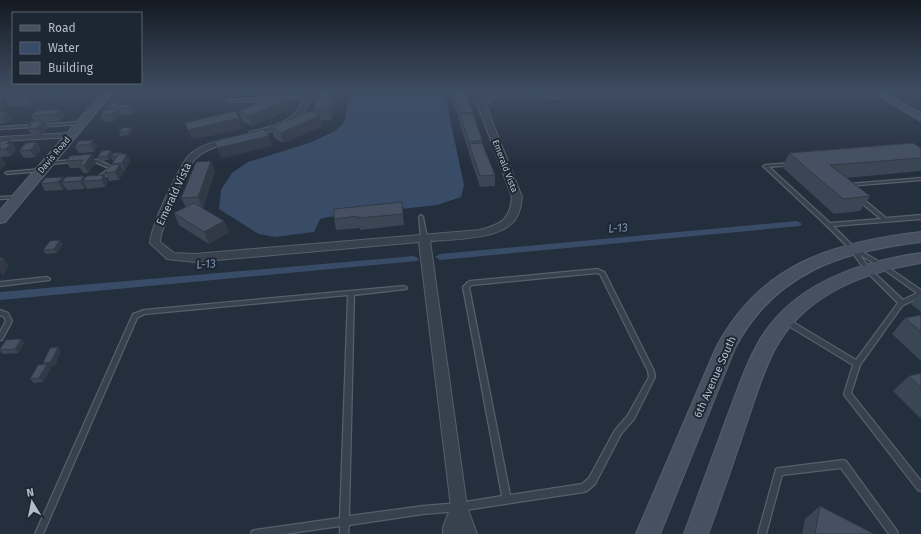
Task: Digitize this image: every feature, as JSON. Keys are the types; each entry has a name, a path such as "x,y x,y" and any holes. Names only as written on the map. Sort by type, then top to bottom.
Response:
{"street":[{"name":"Davis Road","path":"0,219 40,175 88,116"},
{"name":"Emerald Vista","path":"295,116 289,121 268,130 212,145 190,159 156,234 155,243 171,256 195,258 480,233 504,225 513,218 517,207 517,197 486,116"},
{"path":"0,139 71,135"},
{"name":"6th Avenue South","path":"648,534 722,355 746,315 776,285 811,264 852,248 921,237"},
{"path":"424,238 459,507 468,534"},
{"path":"696,534 753,374 775,333 785,321 806,302 841,280 874,267 902,260 921,258"},
{"path":"452,534 452,527 459,507"}],"lane":[{"path":"0,128 82,123"},
{"path":"84,160 96,161 111,167 108,172 100,178 92,178"},
{"path":"7,172 40,175 77,161"},
{"path":"796,164 765,166 874,267 902,303"},
{"path":"850,190 844,185 921,179"},
{"path":"856,195 885,220"},
{"path":"0,198 19,197"},
{"path":"421,217 424,238"},
{"path":"829,225 921,217"},
{"path":"852,248 874,267 921,293"},
{"path":"255,534 423,510 459,507 507,500 584,488 592,481 618,432 631,417 652,377 651,371 602,273 597,271 470,283 466,288 507,500"},
{"path":"0,284 47,280"},
{"path":"38,534 135,316 144,312 404,288"},
{"path":"344,534 351,293"},
{"path":"921,293 902,303 857,364 847,394 921,487"},
{"path":"0,312 6,315 8,321 0,338"},
{"path":"785,321 857,364"},
{"path":"762,534 779,472 843,464 894,534"}],"water":[{"path":"346,116 449,116 464,185 461,197 437,205 328,217 320,219 314,232 275,237 259,234 219,209 221,190 232,173 248,162 312,142 335,131 344,123"}],"building":[{"path":"214,116 238,116 239,118 188,130 185,123"},
{"path":"299,116 318,116 281,133 271,127"},
{"path":"461,116 474,116 482,140 469,142"},
{"path":"44,121 37,128 28,129 32,124 28,124 30,122"},
{"path":"131,127 128,132 119,132 122,128"},
{"path":"264,129 269,136 217,148 214,141"},
{"path":"10,140 6,144 11,143 6,149 0,149 0,141"},
{"path":"93,140 90,144 75,146 79,141"},
{"path":"37,142 30,150 19,151 26,143"},
{"path":"482,143 495,175 480,176 469,144"},
{"path":"913,143 921,148 921,158 830,165 870,196 843,199 789,153"},
{"path":"111,150 107,156 97,157 102,151"},
{"path":"121,152 116,156 111,157 114,153"},
{"path":"92,154 84,165 79,166 83,160 66,161 70,156"},
{"path":"118,154 127,154 122,163 112,164"},
{"path":"211,161 198,197 181,198 196,162"},
{"path":"120,164 115,172 105,173 110,165"},
{"path":"104,175 101,180 83,181 87,176"},
{"path":"84,176 80,181 62,182 66,177"},
{"path":"63,177 58,182 41,184 45,178"},
{"path":"402,202 403,214 358,218 358,216 334,219 334,209"},
{"path":"194,203 224,221 204,232 174,213"},
{"path":"60,240 54,249 43,250 50,241"},
{"path":"921,315 921,332 905,318"},
{"path":"21,339 15,349 0,350 6,340"},
{"path":"58,347 51,362 43,363 50,348"},
{"path":"47,364 39,378 30,379 38,365"},
{"path":"921,373 921,388 909,376"},
{"path":"820,506 874,534 815,534"}],"waterway":[{"name":"L-13","path":"440,257 797,224"},
{"name":"L-13","path":"0,296 414,259"}]}
